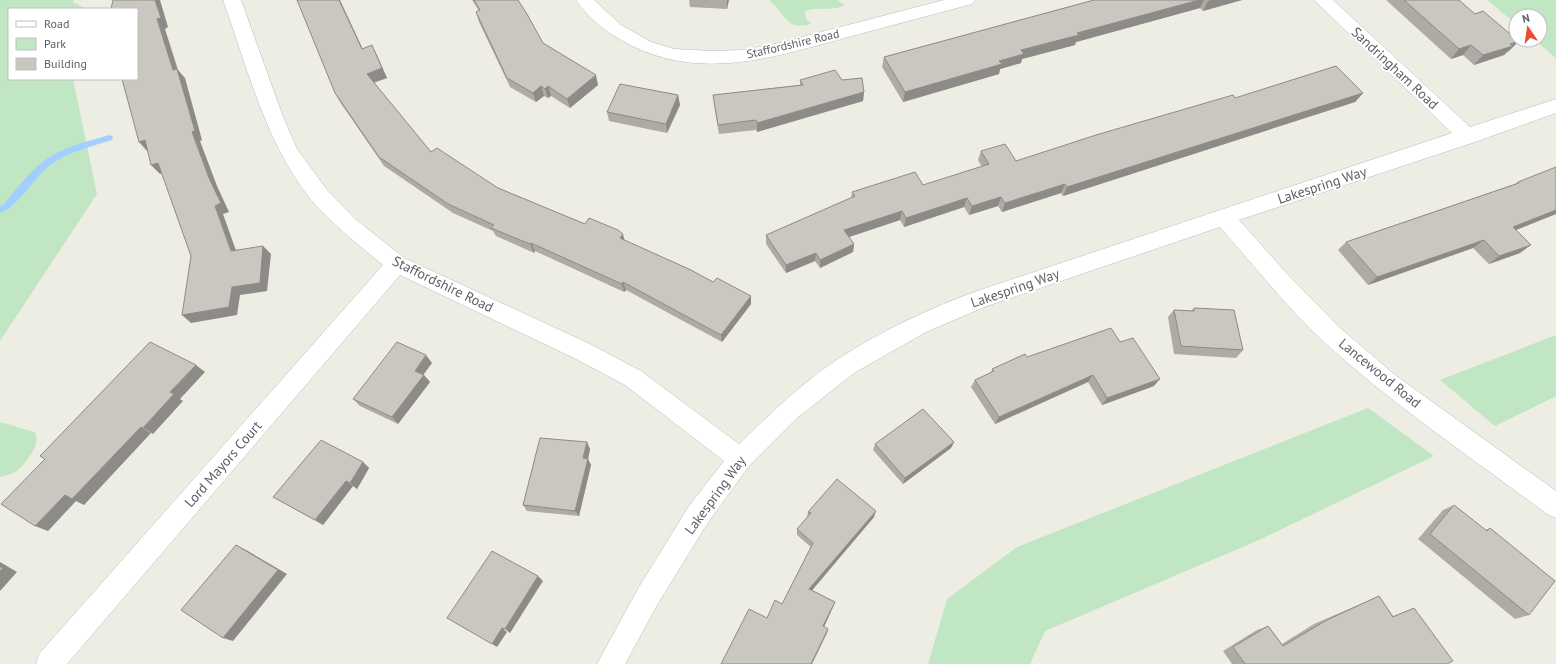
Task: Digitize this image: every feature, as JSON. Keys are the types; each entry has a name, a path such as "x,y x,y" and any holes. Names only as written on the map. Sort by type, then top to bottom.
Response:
{"street":[{"name":"Staffordshire Road","path":"232,0 273,114 289,152 320,196 348,225 397,264 582,351 633,378 740,459"},
{"name":"Staffordshire Road","path":"585,0 589,6 615,28 645,46 673,55 712,57 744,56 779,49 922,5 966,0"},
{"name":"Sandringham Road","path":"1323,0 1468,136"},
{"name":"Lakespring Way","path":"610,664 648,596 694,522 740,459 789,411 846,366 918,325 980,299 1556,106"},
{"name":"Lancewood Road","path":"1224,217 1281,282 1331,334 1388,382 1556,506"},
{"name":"Lord Mayors Court","path":"49,664 397,264"}],"green space":[{"path":"0,0 73,0 73,2 84,8 8,8 8,80 73,80 97,194 0,341"},
{"path":"769,0 837,0 845,5 835,8 805,11 806,18 811,24 802,26 795,25 786,20 775,5"},
{"path":"1487,0 1556,0 1556,58 1544,48 1548,48 1548,8 1508,8 1508,17"},
{"path":"1556,335 1556,396 1495,426 1440,380"},
{"path":"1368,408 1434,456 1259,540 1045,631 1030,664 928,664 947,599 1017,547"},
{"path":"0,422 34,432 36,441 32,452 18,470 9,475 0,477"}],"building":[{"path":"113,0 155,0 161,18 157,19 173,70 177,69 195,131 192,132 209,178 221,203 215,206 231,251 263,246 260,283 232,287 229,307 182,315 191,256 158,163 151,165 145,140 139,142 122,80 138,80 138,8 111,8"},
{"path":"297,0 339,0 362,49 372,45 382,68 367,74 431,152 437,148 498,188 585,224 589,218 618,230 623,234 620,238 691,270 713,282 717,278 751,296 721,335 623,282 622,284 531,243 530,244 491,228 494,225 448,204 379,157 335,93"},
{"path":"474,0 518,0 543,43 596,75 567,99 548,86 545,89 541,86 533,93 507,78 476,12 480,10"},
{"path":"1094,0 1199,0 1077,33 1079,35 1021,50 1024,54 999,61 1002,64 905,92 884,57"},
{"path":"1404,0 1459,0 1475,14 1483,11 1508,32 1508,48 1483,55 1471,45 1459,49"},
{"path":"1336,66 1363,93 1067,187 1065,184 1005,203 1001,197 972,206 967,198 906,218 902,211 844,230 854,244 820,260 816,253 786,265 766,235 855,196 852,192 915,172 923,185 989,164 981,151 1005,144 1016,161 1096,135 1233,95 1235,98"},
{"path":"835,70 842,80 862,78 864,92 757,123 756,120 718,125 713,95 803,85 800,80"},
{"path":"620,84 678,95 666,124 607,112"},
{"path":"1556,167 1556,210 1513,227 1531,245 1499,256 1484,240 1377,277 1346,242 1519,183 1518,182"},
{"path":"1194,308 1234,310 1243,350 1181,346 1174,310 1194,311"},
{"path":"1111,328 1120,342 1133,338 1160,379 1107,398 1093,375 999,417 975,380 994,371 992,369 1025,354 1027,357"},
{"path":"150,342 196,365 170,392 174,394 143,428 141,427 72,499 65,495 35,526 1,504 45,459 40,456"},
{"path":"397,342 426,355 415,371 424,375 392,417 353,399"},
{"path":"923,409 954,442 905,478 875,444"},
{"path":"540,438 587,442 583,458 588,459 575,511 523,505"},
{"path":"321,440 363,462 350,483 346,481 315,520 273,497"},
{"path":"837,479 876,511 809,589 835,602 823,626 828,629 811,664 721,664 749,609 767,618 775,600 782,604 813,543 797,529 811,513 808,512"},
{"path":"1454,505 1487,531 1490,528 1555,581 1529,615 1430,534"},
{"path":"236,545 278,570 223,638 181,610"},
{"path":"492,551 538,576 505,629 502,628 492,644 447,618"},
{"path":"1379,596 1393,617 1414,608 1453,661 1447,664 1245,664 1233,647 1268,626 1283,646 1327,620"}],"waterway":[{"path":"0,210 6,207 33,176 51,160 72,150 109,138"}]}
